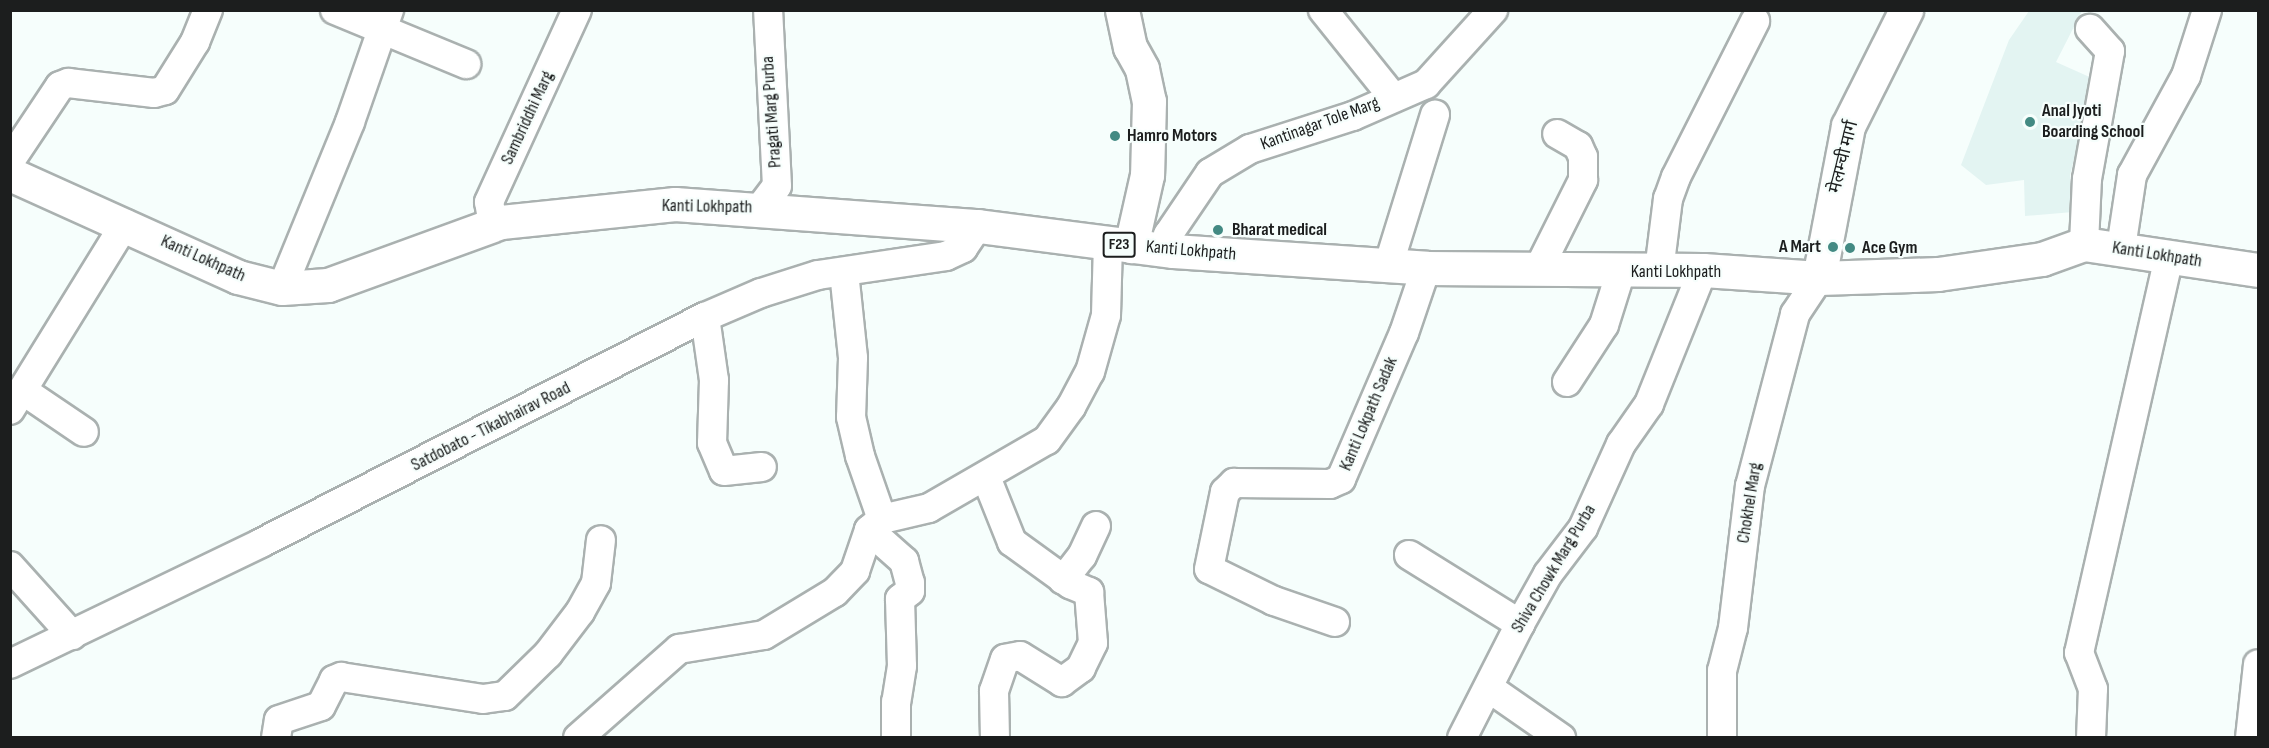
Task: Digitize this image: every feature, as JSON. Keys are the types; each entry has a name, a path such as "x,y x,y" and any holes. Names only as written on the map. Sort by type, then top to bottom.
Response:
{"main road":[{"path":"1119,245 1147,175 1149,101 1142,69 1130,47 1122,10"},
{"name":"मेलम्ची मार्ग","path":"1819,278 1848,126 1906,10"},
{"name":"Kanti Lokhpath","path":"10,174 238,277 282,288 328,285 501,222 675,204 761,207 978,226 1173,251 1426,268 1703,270 1819,278 1938,273 2042,259 2084,244 2259,270"}],"street":[{"path":"10,161 60,86 68,83 154,93 165,90 195,42 208,10"},
{"path":"334,10 385,20 466,64"},
{"name":"Sambriddhi Marg","path":"501,222 490,213 489,202 577,10"},
{"name":"Pragati Marg Purba","path":"761,207 777,186 768,10"},
{"path":"1323,10 1394,98"},
{"name":"Kantinagar Tole Marg","path":"1173,251 1168,235 1210,173 1250,149 1353,116 1426,84 1493,10"},
{"path":"2121,248 2132,175 2186,76 2207,10"},
{"path":"282,288 350,122 385,20"},
{"path":"1659,270 1668,199 1676,177 1755,21"},
{"path":"2084,244 2087,179 2109,58 2108,46 2090,28"},
{"path":"1393,266 1391,257 1435,115"},
{"path":"1538,270 1583,180 1583,157 1578,146 1557,134"},
{"path":"84,432 18,401 71,308 125,224"},
{"name":"Satdobato - Tikabhairav Road","path":"10,664 705,317 760,293 844,272 946,256 963,248 978,226"},
{"path":"579,738 679,649 764,635 835,592 855,571 876,525 929,508 1047,440 1076,398 1090,372 1106,315 1119,245"},
{"path":"2091,738 2093,689 2079,653 2169,258"},
{"name":"Kanti Lokpath Sadak","path":"1335,622 1274,601 1209,569 1225,492 1234,483 1330,484 1341,479 1404,333 1426,268"},
{"name":"Shiva Chowk Marg Purba","path":"1462,738 1490,688 1520,624 1548,574 1583,528 1621,444 1649,404 1703,270"},
{"path":"1567,382 1604,325 1621,271"},
{"path":"844,272 853,358 851,417 876,525 904,561 910,583 910,591 900,599 902,666 896,702 896,738"},
{"name":"Chokhel Marg","path":"1722,738 1722,672 1733,628 1750,486 1795,314 1819,278"},
{"path":"705,317 714,380 712,443 724,471 762,467"},
{"path":"986,477 1012,542 1063,580 1089,592 1091,652 1081,668 1062,682 1020,656 1005,659 994,691 995,738"},
{"path":"1063,580 1082,556 1096,526"},
{"path":"276,738 279,720 321,706 334,680 341,676 483,699 505,696 548,654 580,612 596,583 601,540"},
{"path":"1409,555 1520,624"},
{"path":"10,567 72,635"},
{"path":"2250,738 2259,664"},
{"path":"1490,688 1561,738"}],"shaded area":[{"name":"Anal Jyoti Boarding School","path":"2029,11 2082,11 2056,62 2094,79 2070,175 2073,212 2025,216 2024,180 1986,185 1961,165 2009,40"}],"place":[{"name":"Anal Jyoti Boarding School","path":"2030,122"},
{"name":"Hamro Motors","path":"1115,136"},
{"name":"Bharat medical","path":"1218,230"},
{"name":"A Mart","path":"1833,247"},
{"name":"Ace Gym","path":"1850,248"}]}
